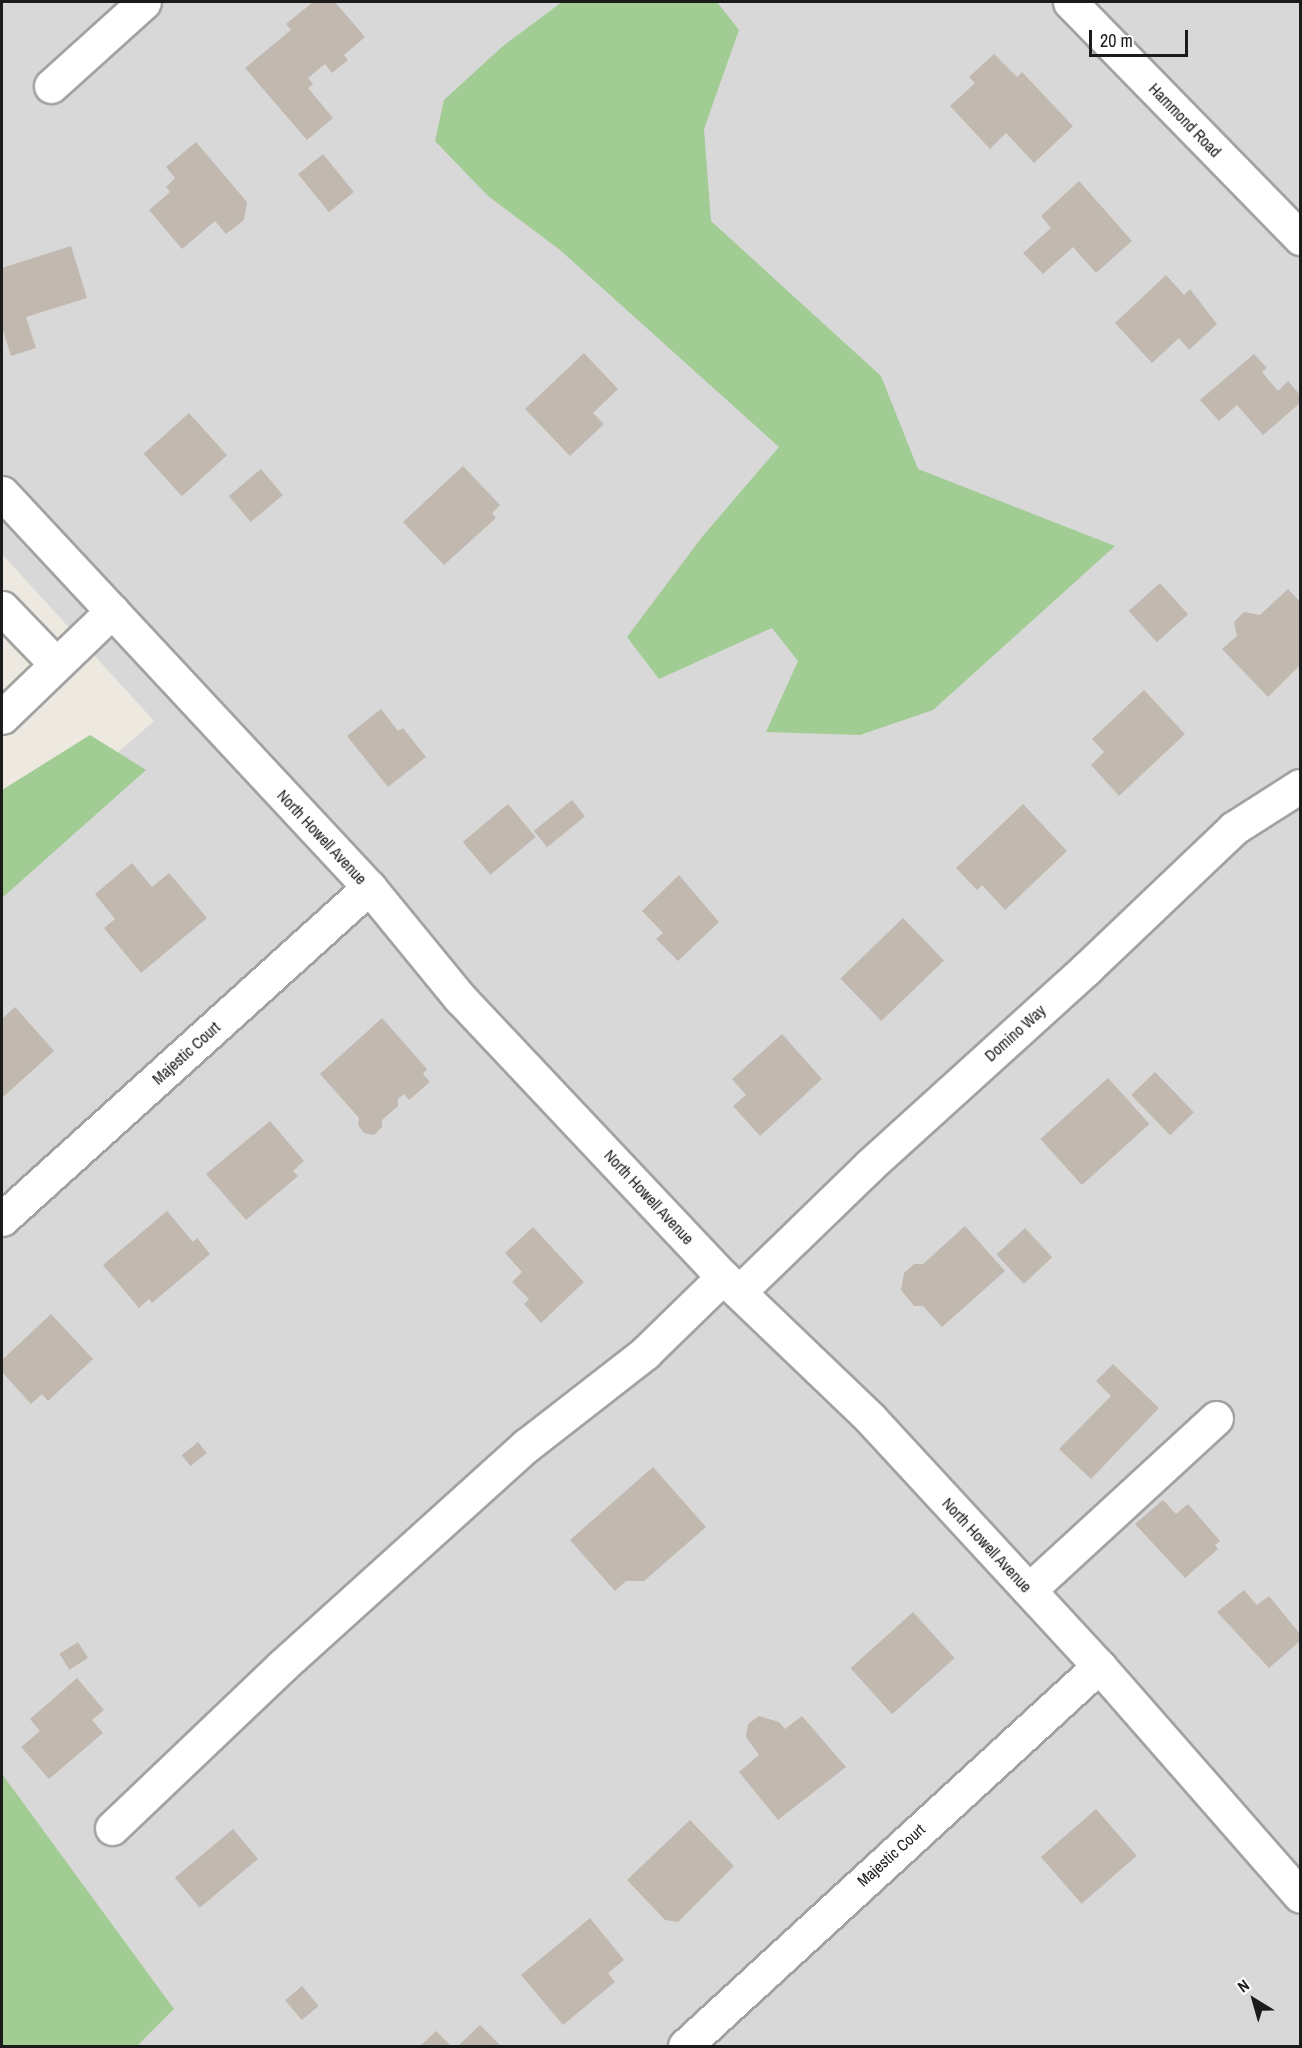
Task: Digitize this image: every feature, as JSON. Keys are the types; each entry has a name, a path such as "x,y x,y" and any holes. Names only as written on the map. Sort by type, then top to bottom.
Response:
{"street":[{"path":"51,86 144,2"},
{"name":"Hammond Road","path":"1070,2 1300,238"},
{"name":"North Howell Avenue","path":"2,493 369,887 460,998 731,1285 870,1418 1099,1666 1300,1896"},
{"path":"2,608 56,664"},
{"path":"2,717 112,611"},
{"name":"Domino Way","path":"112,1828 282,1666 528,1445 731,1285 870,1165 1234,828 1300,786"},
{"name":"Majestic Court","path":"2,1219 369,887"},
{"path":"1029,1590 1216,1418"},
{"name":"Majestic Court","path":"685,2046 1099,1666"}],"shaded area":[{"path":"2,2 1300,2 1300,2046 2,2046 2,853 154,721 2,554"}],"green space":[{"path":"562,2 717,2 739,30 704,129 711,221 881,376 918,469 1115,546 933,710 860,735 766,732 798,661 772,628 659,679 627,637 702,537 779,447 560,250 488,196 435,141 444,100 503,46"},
{"path":"90,735 146,770 2,898 2,790"},
{"path":"2,1774 174,2009 137,2046 2,2046"}],"building":[{"path":"313,2 335,2 365,37 344,55 348,60 332,73 325,64 308,78 313,84 308,88 333,118 307,140 245,68 291,30 286,24"},
{"path":"994,54 1017,77 1022,72 1073,126 1034,163 1006,133 990,149 950,106 975,83 969,77"},
{"path":"196,142 247,202 244,220 226,234 215,221 182,249 149,210 170,192 166,187 175,178 166,167"},
{"path":"323,154 354,192 329,212 298,174"},
{"path":"1079,181 1132,241 1096,273 1073,247 1043,274 1023,253 1051,228 1041,216"},
{"path":"71,246 87,298 26,317 36,348 11,356 2,327 2,268"},
{"path":"1166,275 1184,295 1190,289 1217,324 1189,350 1179,338 1152,363 1115,323"},
{"path":"584,353 618,389 593,413 604,424 570,456 525,409"},
{"path":"1254,354 1267,368 1262,372 1278,391 1288,381 1300,395 1300,403 1263,435 1237,405 1219,421 1200,400"},
{"path":"189,413 227,455 182,496 144,454"},
{"path":"463,466 500,505 492,513 496,518 444,565 403,522"},
{"path":"261,469 283,495 251,522 229,496"},
{"path":"1160,583 1188,614 1157,642 1129,611"},
{"path":"1288,589 1300,602 1300,665 1268,697 1222,649 1237,636 1234,622 1244,612 1260,615"},
{"path":"1144,690 1185,734 1119,796 1091,765 1104,752 1092,739"},
{"path":"381,709 398,731 403,728 426,757 388,787 347,736"},
{"path":"572,800 585,816 547,847 534,831"},
{"path":"508,804 536,837 490,875 463,842"},
{"path":"1023,804 1067,851 1005,910 982,885 977,890 956,868"},
{"path":"132,863 152,887 169,873 207,918 141,973 104,928 115,919 95,894"},
{"path":"679,875 719,922 678,961 656,939 663,933 642,911"},
{"path":"903,918 944,960 881,1021 840,978"},
{"path":"15,1007 54,1051 2,1098 2,1019"},
{"path":"382,1018 427,1069 423,1074 430,1082 409,1100 404,1094 398,1099 398,1106 382,1120 382,1127 374,1135 364,1133 358,1125 359,1118 320,1074"},
{"path":"782,1034 822,1079 760,1136 733,1106 746,1095 732,1079"},
{"path":"1155,1072 1194,1112 1170,1135 1131,1095"},
{"path":"1108,1078 1149,1124 1082,1185 1040,1139"},
{"path":"270,1121 304,1161 293,1171 298,1176 246,1220 206,1174"},
{"path":"167,1211 193,1242 197,1238 210,1254 152,1303 149,1299 139,1308 103,1265"},
{"path":"965,1226 1005,1271 942,1327 923,1306 914,1306 901,1290 904,1273 914,1264 923,1264"},
{"path":"533,1227 584,1282 541,1323 524,1304 529,1299 512,1282 522,1272 505,1253"},
{"path":"1025,1228 1052,1257 1024,1284 996,1255"},
{"path":"51,1314 93,1359 48,1401 42,1394 31,1404 2,1372 2,1360"},
{"path":"1113,1364 1159,1408 1091,1479 1059,1449 1111,1396 1096,1381"},
{"path":"198,1442 207,1453 190,1466 182,1455"},
{"path":"653,1467 706,1527 644,1581 626,1581 615,1591 570,1540"},
{"path":"1163,1500 1176,1514 1188,1504 1220,1541 1215,1545 1218,1549 1185,1578 1135,1524"},
{"path":"1244,1590 1257,1605 1269,1596 1300,1634 1300,1641 1269,1668 1217,1612"},
{"path":"913,1612 954,1658 892,1714 851,1668"},
{"path":"78,1642 88,1658 69,1670 59,1654"},
{"path":"77,1678 104,1710 92,1720 103,1733 49,1779 21,1747 40,1731 30,1719"},
{"path":"759,1716 779,1722 785,1729 802,1716 846,1767 778,1820 739,1772 759,1755 746,1737 748,1724"},
{"path":"1096,1809 1137,1856 1082,1904 1041,1857"},
{"path":"690,1820 734,1866 678,1922 665,1920 627,1880"},
{"path":"233,1829 258,1859 200,1908 175,1878"},
{"path":"590,1918 624,1960 608,1973 615,1982 563,2025 521,1975"},
{"path":"302,1986 319,2006 302,2020 285,2000"},
{"path":"480,2025 501,2046 458,2046"},
{"path":"436,2031 451,2046 420,2046"}]}
